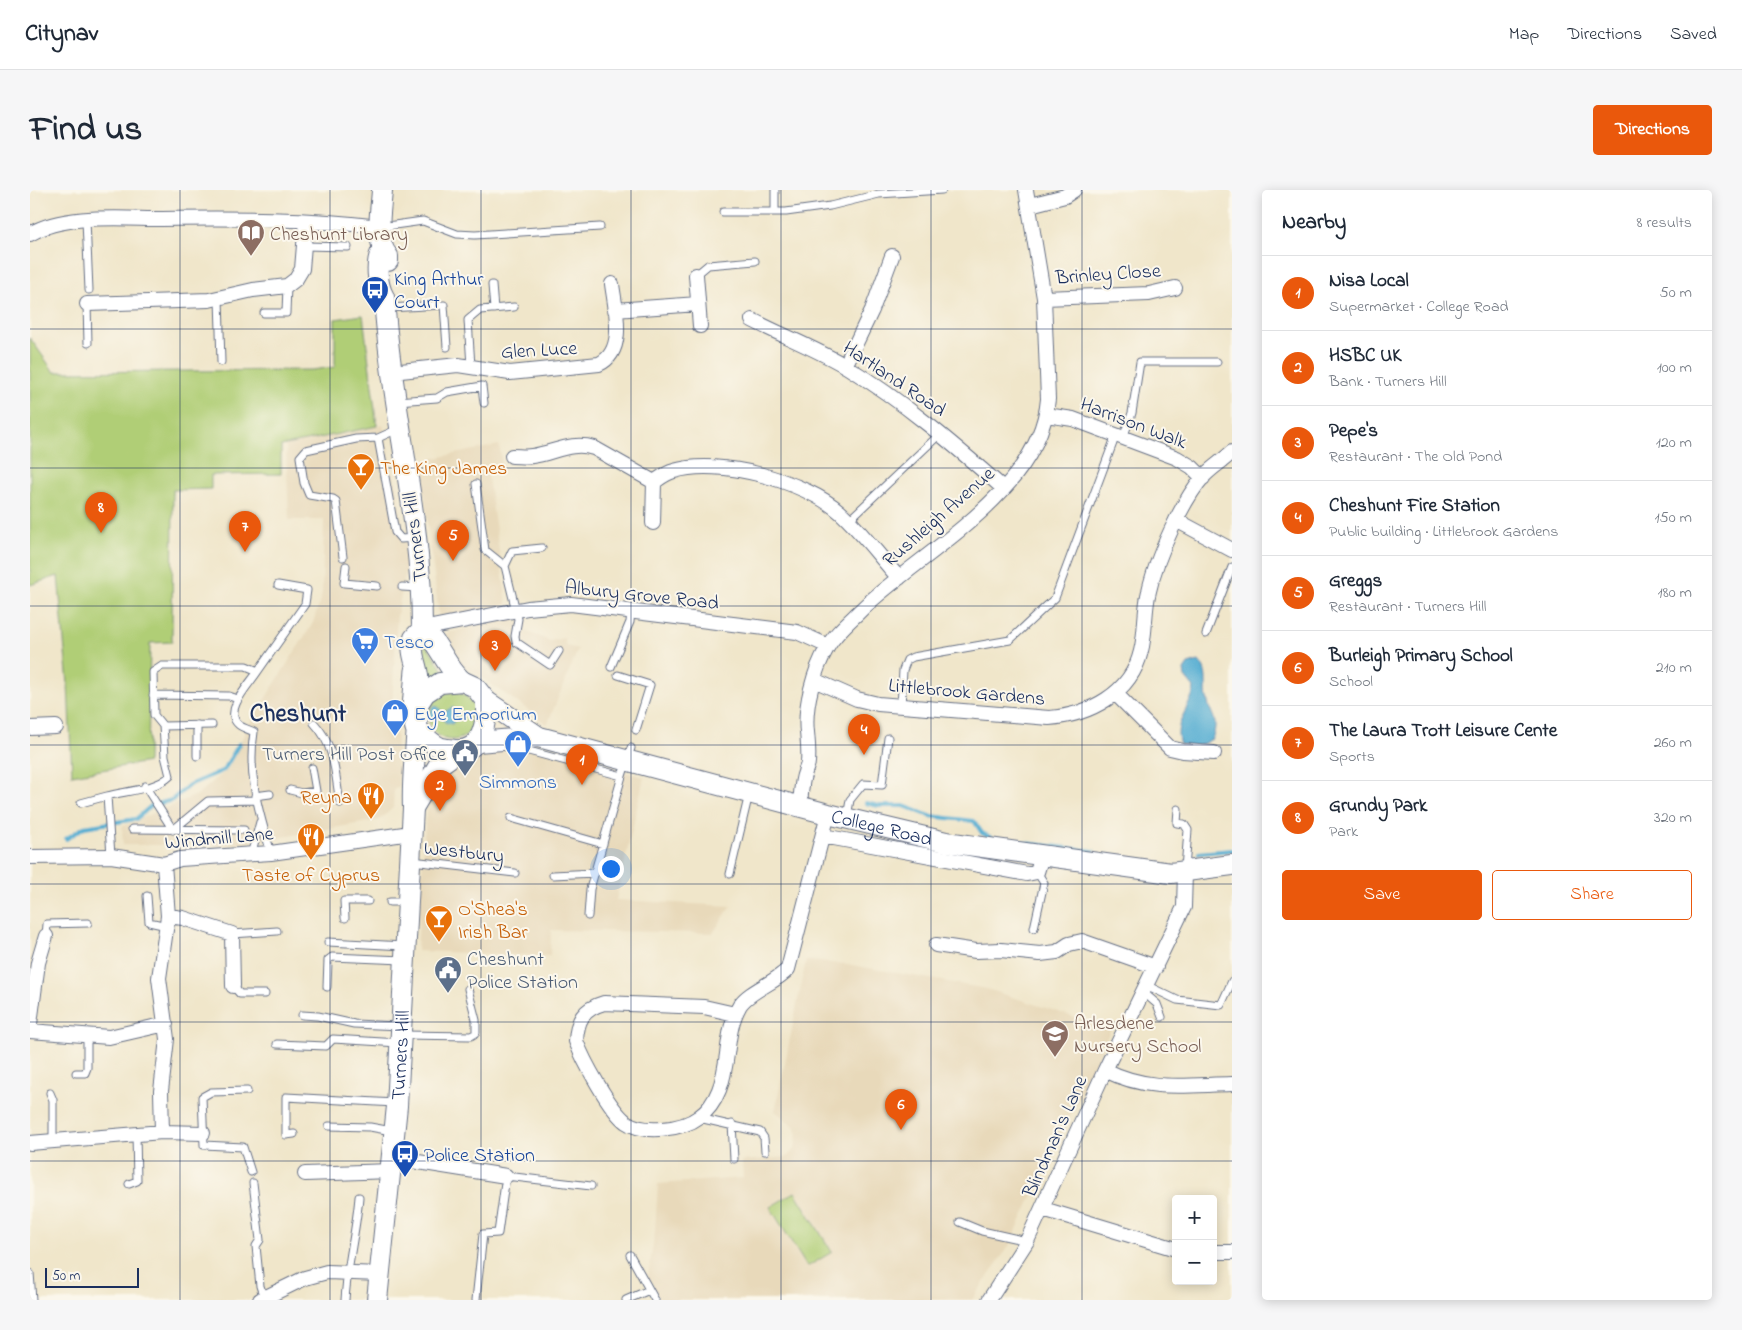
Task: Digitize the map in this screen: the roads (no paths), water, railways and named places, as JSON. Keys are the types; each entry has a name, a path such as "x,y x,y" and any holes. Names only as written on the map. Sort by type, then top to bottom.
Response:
{"main road":[{"name":"Turners Hill","path":"382,190 380,227 382,250 388,256 389,288 385,303 391,372 416,538 411,588 422,629 414,638 413,660 418,673 418,704"},
{"path":"422,629 432,637 442,656 462,681 475,687 486,701 486,719 483,732 477,744 440,748 415,727 418,704 425,693 440,683 462,681"},
{"name":"College Road","path":"486,701 539,736 627,762 837,816 1040,864 1155,872 1185,872 1232,865"},
{"name":"Turners Hill","path":"377,1300 398,1103 406,953 399,902 410,861 413,808 411,776 415,727"},
{"name":"College Road","path":"477,744 539,736"},
{"name":"Turners Hill","path":"413,808 438,766 477,744"}],"street":[{"name":"Rushleigh Avenue","path":"800,806 804,773 808,765 810,742 807,731 814,680 828,646 873,599 942,543 1003,488 1028,457 1040,435 1046,415 1048,363 1044,298 1026,190"},
{"path":"1030,205 1065,196 1074,190"},
{"path":"30,234 53,224 86,220 254,218 341,222 380,227"},
{"path":"88,297 183,302 219,299 253,290 287,286 300,274 305,246 306,221"},
{"path":"845,366 872,310 892,256"},
{"path":"696,275 700,326"},
{"name":"Glen Luce","path":"391,372 438,366 471,366 510,373 600,364 616,347 612,284"},
{"name":"Brinley Close","path":"1044,298 1149,294 1176,288"},
{"path":"615,310 698,304"},
{"name":"Hartland Road","path":"752,320 845,366 912,410 942,433 1003,488"},
{"name":"Harrison Walk","path":"1046,415 1073,419 1184,462 1203,478"},
{"path":"512,456 532,456 572,445 584,445 594,448 654,482"},
{"name":"Littlebrook Gardens","path":"814,680 857,699 901,708 1049,718 1084,711 1116,694 1130,677 1139,658 1149,591 1176,520 1203,478 1232,452"},
{"path":"654,482 666,474 681,469 708,467 732,470 800,488 824,500 848,521 899,578"},
{"path":"653,523 654,482"},
{"path":"1176,520 1231,548"},
{"name":"Albury Grove Road","path":"422,629 514,610 571,604 797,632 828,646"},
{"path":"1116,694 1170,748 1183,751 1214,753"},
{"path":"30,728 56,727"},
{"path":"735,1014 704,1007 604,1003 592,1007 581,1016 576,1041 580,1052 616,1112 627,1123 658,1129 684,1124 699,1118 711,1105 720,1089 735,1014 747,998 779,978 788,969 823,836 837,816"},
{"name":"Windmill Lane","path":"30,857 111,856 164,864 180,859 271,853 411,833"},
{"path":"823,836 1027,874 1040,864"},
{"path":"162,1132 161,1091 166,1024 159,978 167,921 164,864"},
{"name":"Blindman's Lane","path":"989,1300 1027,1241 1043,1209 1105,1070 1184,907 1185,872"},
{"path":"167,921 183,918 232,934 233,986"},
{"path":"30,1024 38,963 46,936"},
{"path":"936,944 976,951 1001,950 1040,954 1057,952 1068,944 1082,941 1156,967"},
{"path":"30,1031 109,1037 166,1024"},
{"path":"1105,1070 1126,1080 1148,1086 1232,1084"},
{"path":"30,1143 162,1132 203,1133"},
{"path":"305,1174 392,1164 506,1176"},
{"path":"1043,1209 1172,1248"},
{"path":"1217,1252 1232,1252"},
{"path":"262,1299 305,1278 327,1272 380,1274"}],"lane":[{"path":"775,190 775,212"},
{"path":"723,212 775,212 830,206 879,194 942,190"},
{"path":"86,220 88,343"},
{"path":"380,227 423,221 458,234 475,235 600,227"},
{"path":"305,246 348,247"},
{"path":"696,275 708,265 755,261"},
{"path":"492,285 494,309"},
{"path":"264,313 286,313 287,286"},
{"path":"219,299 221,362"},
{"path":"385,303 444,306 447,346"},
{"path":"471,366 468,320 480,310 514,307"},
{"path":"901,708 904,670 907,660 913,657 1010,640 1055,598 1119,436 1132,413 1140,362 1217,362"},
{"path":"395,401 437,398 447,392 482,386 484,403"},
{"path":"343,557 336,501 309,495 304,483 300,457 306,450 356,439 378,438 399,428"},
{"path":"848,521 942,433"},
{"path":"378,438 395,532 401,539 416,538"},
{"path":"476,484 486,550 505,566"},
{"path":"542,548 512,552 505,566 514,610 518,619 515,636 516,642 550,664 559,651"},
{"path":"346,566 344,583 377,586"},
{"path":"1206,634 1232,567"},
{"path":"271,853 260,821 255,798 251,758 254,732 239,725 234,717 238,699 305,604 307,590 278,586"},
{"path":"611,667 630,622 631,611"},
{"path":"413,660 408,672 406,707 408,716 415,727"},
{"path":"81,804 164,782 170,776 165,756 163,726 154,715 153,672 162,666 246,666 258,671"},
{"path":"618,675 650,685 636,730"},
{"path":"153,695 228,696 238,699"},
{"path":"314,722 323,732 331,747 340,803"},
{"path":"163,726 212,726"},
{"path":"197,726 197,756"},
{"path":"837,816 863,784 882,785 888,738"},
{"path":"477,744 627,762 590,890 588,916"},
{"path":"290,790 302,793 316,791 312,768"},
{"path":"144,786 173,830"},
{"path":"730,874 749,793"},
{"path":"173,830 208,801 255,798 270,794"},
{"path":"107,796 111,856"},
{"path":"1178,809 1177,823 1184,824 1188,830 1185,872"},
{"path":"511,818 603,844"},
{"path":"251,855 260,821"},
{"path":"132,829 244,830"},
{"name":"Westbury","path":"410,861 515,873"},
{"path":"1034,928 1044,883 1040,864"},
{"path":"552,875 595,873"},
{"path":"147,896 149,922 167,921"},
{"path":"345,918 344,901 368,901"},
{"path":"46,936 47,924 88,923"},
{"path":"232,934 277,931"},
{"path":"328,942 406,953"},
{"path":"327,987 328,960 332,957 406,953"},
{"path":"1144,989 1177,1000 1221,1005 1232,981"},
{"path":"233,986 240,994 265,994"},
{"path":"277,1044 326,1046 333,1039 402,1034 471,1036 476,1033 476,1020 468,989"},
{"path":"1144,989 1156,1004 1162,1017"},
{"path":"302,1016 318,1016 402,1034"},
{"path":"76,1074 85,1073 88,1068 87,1036"},
{"path":"247,1091 211,1092 202,1097 203,1133 204,1145 243,1146 251,1172"},
{"path":"50,1093 53,1100 54,1141"},
{"path":"294,1134 286,1135 286,1097 398,1103"},
{"path":"699,1118 750,1128 763,1134 765,1151"},
{"path":"732,1124 734,1159"},
{"path":"329,1126 370,1127 395,1131"},
{"path":"129,1184 137,1180 136,1134"},
{"path":"476,1300 483,1234 498,1233 506,1176 591,1186"},
{"path":"253,1183 260,1240 256,1246 262,1299"},
{"path":"345,1300 356,1231 359,1197"},
{"path":"960,1222 982,1231 1027,1241"},
{"path":"630,1255 655,1300"},
{"path":"30,1273 32,1300"},
{"path":"626,1300 649,1290"}],"water":[{"path":"1199,661 1204,670 1208,704 1214,717 1215,726 1212,739 1197,747 1180,744 1178,729 1194,688 1185,677 1184,670 1188,664"},
{"path":"433,706 438,707 443,713 453,707 456,710 457,717 452,724 445,722 442,716 433,720 429,718"}],"waterway":[{"path":"66,839 84,827 136,819 151,806 172,800 189,785 224,770 239,744"},
{"path":"866,803 879,806 904,806 930,816 974,821 982,833 994,839"},
{"path":"1016,842 1093,851"},
{"path":"1199,853 1232,850"}],"place":[{"name":"Cheshunt Library","path":"251,257"},
{"name":"King Arthur Court","path":"375,314"},
{"name":"The King James","path":"361,491"},
{"name":"Grundy Park","path":"101,533"},
{"name":"The Laura Trott Leisure Cente","path":"245,552"},
{"name":"Greggs","path":"453,561"},
{"name":"Tesco","path":"365,665"},
{"name":"Pepe's","path":"495,671"},
{"name":"Eye Emporium","path":"395,737"},
{"name":"Cheshunt Fire Station","path":"864,755"},
{"name":"Simmons","path":"518,768"},
{"name":"Turners Hill Post Office","path":"465,777"},
{"name":"Nisa Local","path":"582,785"},
{"name":"HSBC UK","path":"440,811"},
{"name":"Reyna","path":"371,820"},
{"name":"Taste of Cyprus","path":"311,861"},
{"name":"O'Shea's Irish Bar","path":"439,943"},
{"name":"Cheshunt Police Station","path":"448,994"},
{"name":"Arlesdene Nursery School","path":"1055,1058"},
{"name":"Burleigh Primary School","path":"901,1130"},
{"name":"Police Station","path":"405,1178"}],"district":[{"name":"Cheshunt","path":"298,712"}]}
